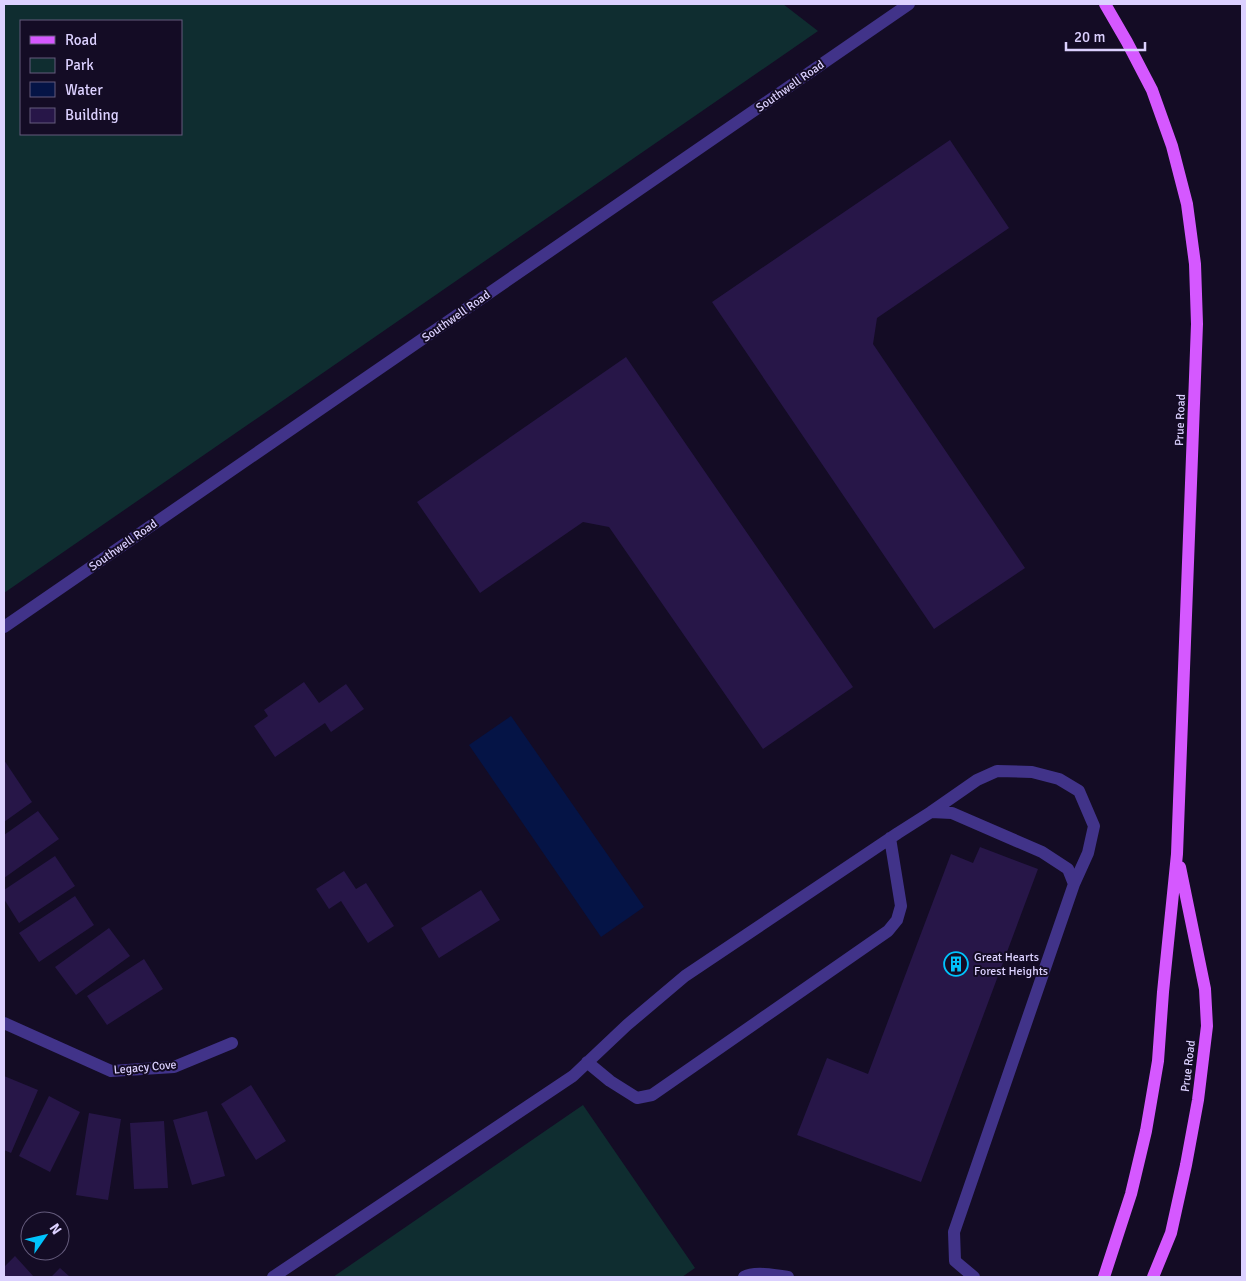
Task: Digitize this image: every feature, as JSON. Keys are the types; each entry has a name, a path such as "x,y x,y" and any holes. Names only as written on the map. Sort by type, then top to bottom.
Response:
{"main road":[{"name":"Prue Road","path":"1104,1277 1131,1194 1146,1131 1158,1061 1162,992 1177,854 1197,324 1195,264 1187,204 1172,146 1152,90 1105,4"},
{"name":"Prue Road","path":"1153,1277 1171,1233 1186,1165 1198,1100 1207,1026 1205,989 1177,854"}],"street":[{"name":"Southwell Road","path":"4,627 909,4"},
{"path":"273,1277 573,1076 626,1025 685,976 977,780 997,770 1032,772 1059,779 1079,791 1094,826 1088,852 1074,884 954,1232 955,1261 965,1274"},
{"path":"931,812 952,813 1042,852 1068,869 1074,884"},
{"path":"587,1062 610,1082 637,1098 652,1095 888,931 897,920 901,906 890,838"},
{"name":"Legacy Cove","path":"4,1023 111,1071 174,1066 232,1044"},
{"path":"744,1277 749,1274 788,1277"}],"green space":[{"path":"4,4 783,4 818,31 4,593"},
{"path":"583,1105 695,1268 682,1277 333,1277"}],"water":[{"path":"511,716 644,907 601,937 469,745"}],"building":[{"path":"950,140 1009,228 877,318 873,344 1025,568 934,629 712,302"},
{"path":"626,357 853,687 763,749 609,527 583,522 480,593 417,502"},
{"path":"304,682 319,703 346,684 364,709 331,732 325,723 275,757 254,726 268,716 264,710"},
{"path":"4,760 32,802 4,822"},
{"path":"38,811 59,839 4,878 4,835"},
{"name":"Great Hearts Forest Heights","path":"980,847 1038,869 921,1182 797,1135 827,1058 868,1074 951,854 973,863"},
{"path":"55,856 75,886 19,923 4,899 4,890"},
{"path":"344,871 356,889 366,883 394,926 368,943 341,901 329,909 316,889"},
{"path":"481,890 500,920 439,958 421,928"},
{"path":"75,896 94,925 39,962 19,933"},
{"path":"109,928 130,956 76,995 55,967"},
{"path":"144,959 163,989 107,1025 87,996"},
{"path":"4,1076 38,1090 11,1153 4,1150"},
{"path":"251,1085 286,1141 256,1160 221,1104"},
{"path":"49,1096 80,1112 50,1172 19,1156"},
{"path":"207,1111 225,1176 192,1185 173,1120"},
{"path":"89,1113 121,1119 108,1200 76,1195"},
{"path":"164,1121 168,1188 134,1189 130,1123"},
{"path":"15,1256 34,1277 4,1277 4,1267"},
{"path":"60,1268 70,1277 51,1277"}],"place":[{"name":"Great Hearts Forest Heights","path":"956,964"}]}
